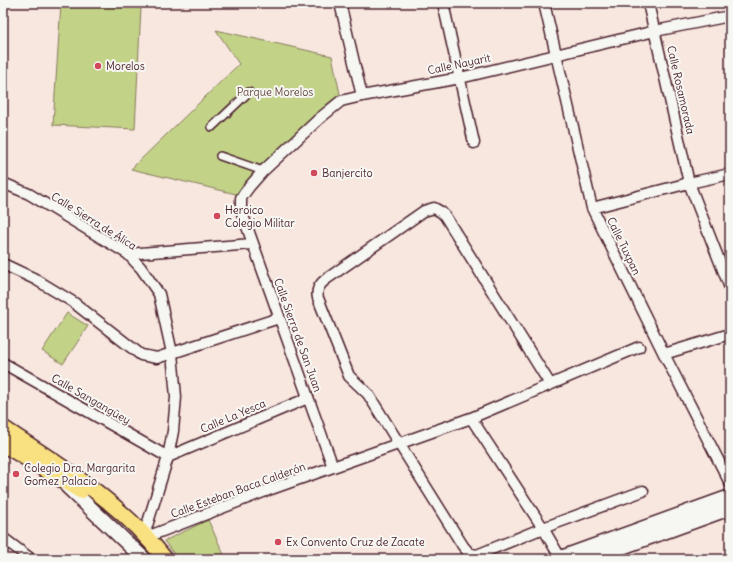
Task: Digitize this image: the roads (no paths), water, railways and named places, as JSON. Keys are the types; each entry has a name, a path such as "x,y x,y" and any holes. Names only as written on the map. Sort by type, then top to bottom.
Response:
{"main road":[{"path":"3,428 60,472 116,519 148,550 155,559"},
{"path":"3,444 60,472 98,493 122,512 152,542 165,559"},
{"path":"60,472 100,487 149,532 174,559"},
{"path":"60,472 141,557"},
{"path":"589,559 730,497"},
{"path":"560,559 606,552 730,508"}],"street":[{"path":"340,3 362,96"},
{"path":"443,3 474,143"},
{"name":"Calle Tuxpan","path":"544,3 592,208 730,483"},
{"name":"Calle Rosamorada","path":"648,3 689,183 730,288"},
{"name":"Calle Nayarit","path":"241,210 241,198 263,171 320,118 341,101 460,78 655,31 730,16"},
{"path":"212,127 249,92"},
{"path":"220,156 263,171"},
{"path":"592,208 730,174"},
{"name":"Calle Sierra de Álica","path":"3,183 29,194 128,254 159,294 172,353 176,398 173,431 168,457 149,532"},
{"path":"550,384 445,216 434,208 429,209 321,283 317,294 349,376 368,394 398,444 463,546 469,553 477,555 543,528 643,491"},
{"name":"Calle Sierra de San Juan","path":"241,210 333,467"},
{"path":"128,254 252,244"},
{"path":"3,264 35,279 73,302 140,355 156,358 279,318"},
{"path":"664,354 730,334"},
{"name":"Calle Esteban Baca Calderón","path":"149,532 471,418 638,347"},
{"name":"Calle Sangangüey","path":"3,363 168,457"},
{"name":"Calle La Yesca","path":"168,457 308,398"},
{"path":"471,418 543,528 560,559"},
{"path":"3,538 32,559"}],"place":[{"name":"Morelos","path":"98,66"},
{"name":"Banjercito","path":"314,173"},
{"name":"Heroico Colegio Militar","path":"217,216"},
{"name":"Colegio Dra. Margarita Gomez Palacio","path":"16,474"},
{"name":"Ex Convento Cruz de Zacate","path":"278,542"}],"park label":[{"name":"Parque Morelos","path":"275,92"}]}
